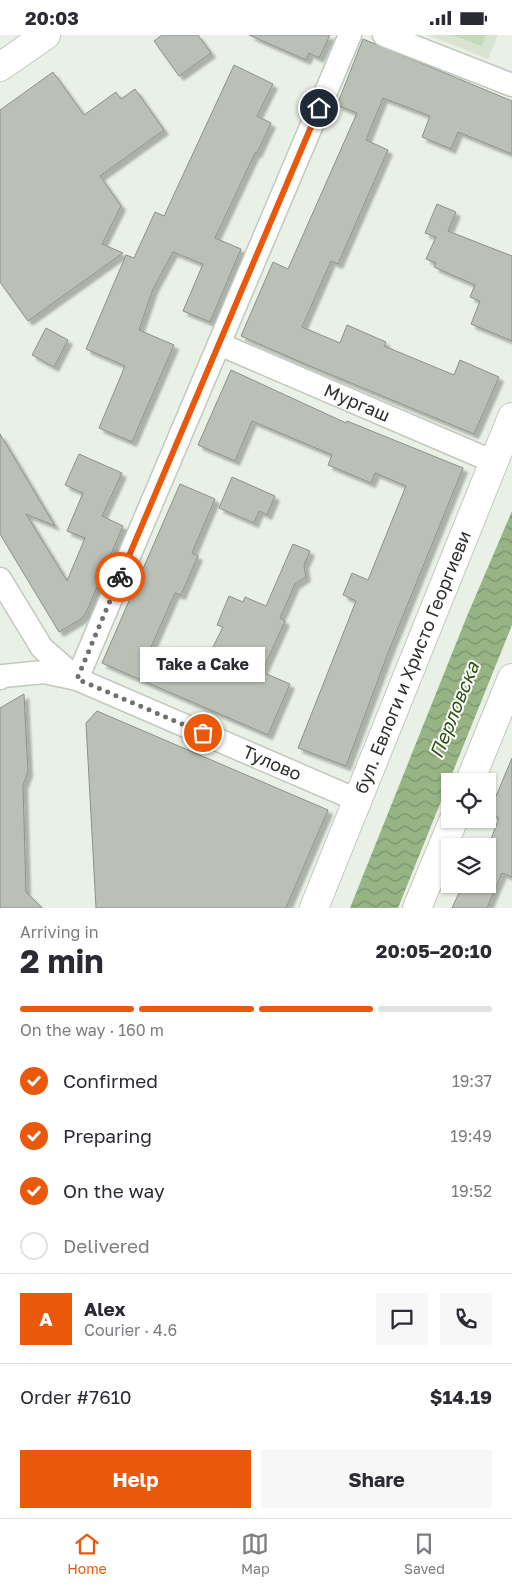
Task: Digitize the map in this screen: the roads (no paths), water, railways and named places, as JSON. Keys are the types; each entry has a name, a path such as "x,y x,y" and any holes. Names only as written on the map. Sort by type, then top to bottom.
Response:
{"main road":[{"path":"0,67 46,35"},
{"name":"бул. Евлоги и Христо Георгиеви","path":"314,908 512,417"},
{"path":"473,773 512,678"},
{"path":"417,908 450,828"}],"street":[{"path":"77,679 350,35"},
{"path":"384,35 512,85"},
{"name":"Мургаш","path":"219,344 494,463"},
{"path":"0,579 42,648 77,679"},
{"path":"0,677 44,671 77,679"},
{"name":"Тулово","path":"77,679 357,800"}],"water":[{"name":"Перловска","path":"512,511 512,625 452,773 441,773 441,801 398,908 350,908 467,616"}],"place":[{"name":"Take a Cake","path":"203,733"}]}
